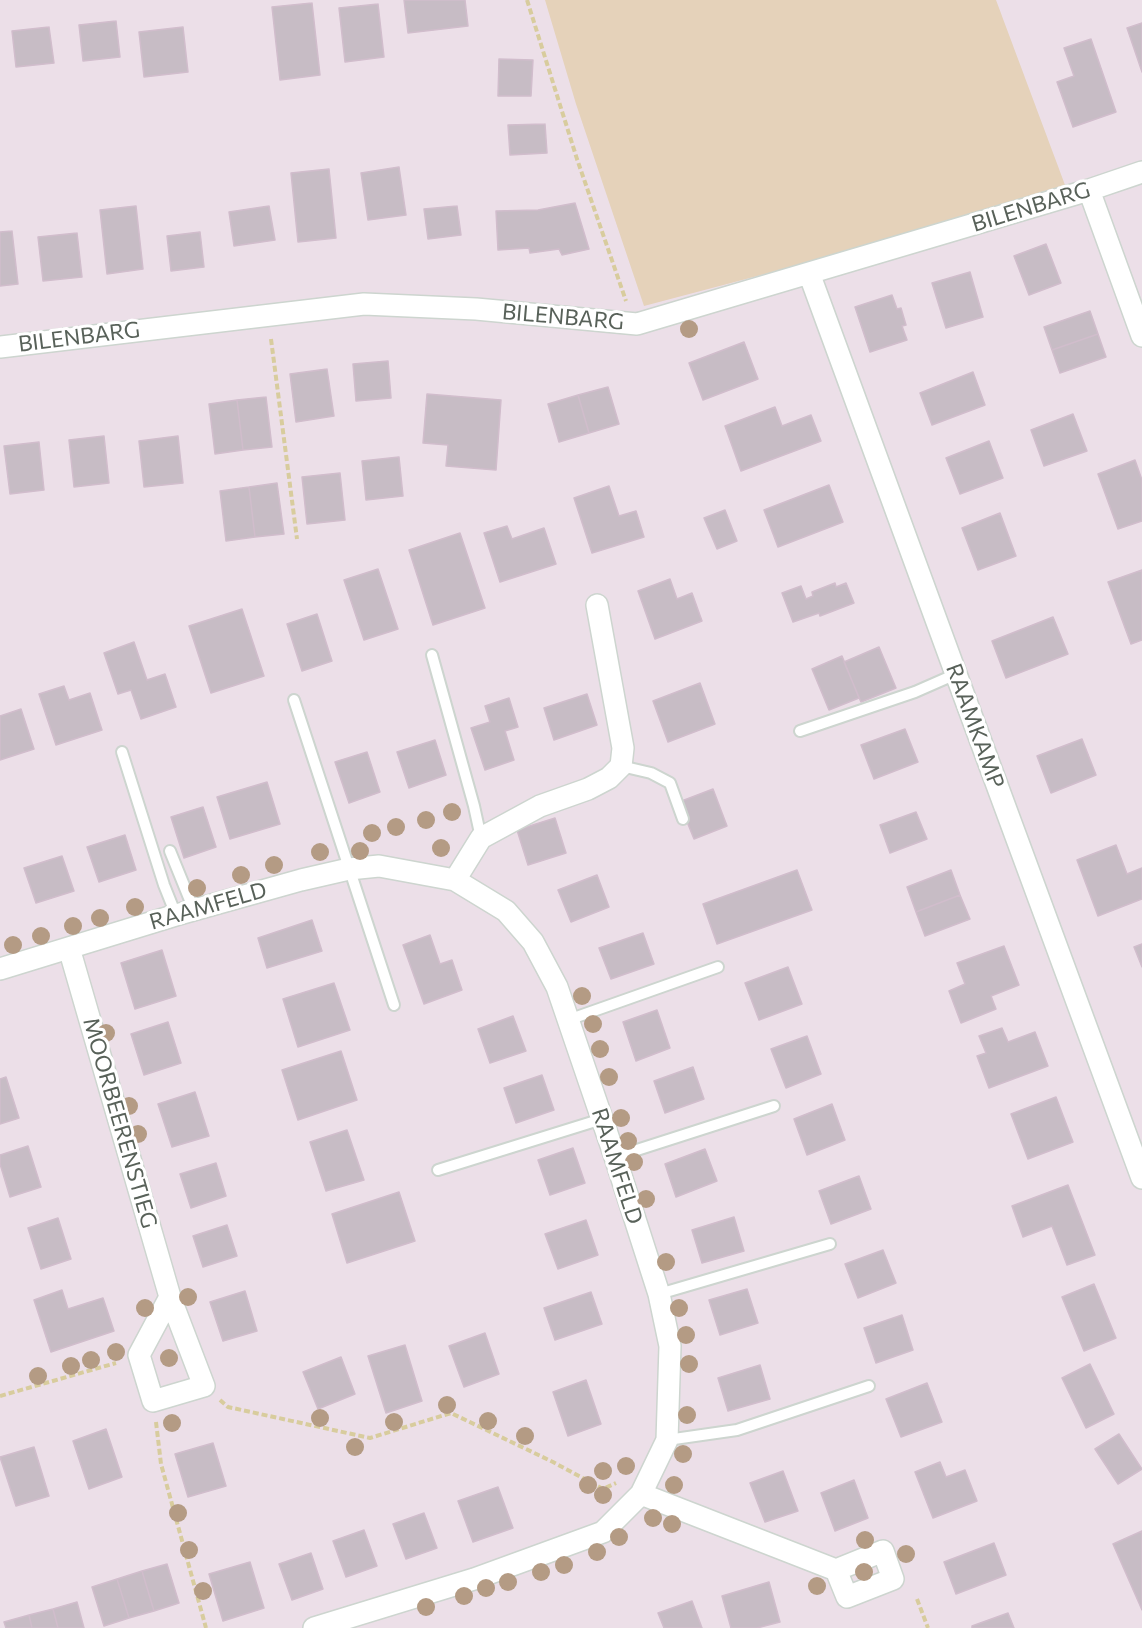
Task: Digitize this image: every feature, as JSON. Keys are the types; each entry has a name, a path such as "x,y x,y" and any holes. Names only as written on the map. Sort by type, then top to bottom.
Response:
{"street":[{"name":"BILENBARG","path":"0,346 364,304 476,309 634,324 1089,190 1142,172"},
{"path":"1089,190 1142,336"},
{"name":"RAAMKAMP","path":"809,273 1142,1178"},
{"path":"455,880 481,838 540,806 588,789 609,778 621,766 623,748 597,605"},
{"name":"RAAMFELD","path":"0,969 301,880 349,869 379,866 455,880 506,911 533,942 557,987 659,1294 670,1346 667,1440 641,1494 603,1532 474,1579 314,1628"},
{"name":"MOORBEERENSTIEG","path":"69,948 170,1297 204,1386"},
{"path":"170,1297 139,1355 153,1401 204,1386"},
{"path":"641,1494 836,1570"}],"lane":[{"path":"432,655 481,838"},
{"path":"800,731 915,692 956,674"},
{"path":"294,700 394,1005"},
{"path":"122,752 164,885 185,913"},
{"path":"621,766 651,773 670,783 683,819"},
{"path":"170,851 185,913"},
{"path":"568,1020 718,967"},
{"path":"615,1157 774,1106"},
{"path":"438,1170 602,1119"},
{"path":"659,1294 830,1244"},
{"path":"667,1440 737,1430 869,1386"}],"path":[{"path":"527,0 577,159 634,324"},
{"path":"268,315 297,539"},
{"path":"0,1396 139,1355"},
{"path":"204,1386 228,1407 370,1438 451,1413 603,1489 653,1467"},
{"path":"153,1401 161,1464 206,1628"},
{"path":"917,1599 928,1628"}],"shaded area":[{"path":"545,0 996,0 1065,185 848,252 644,306 576,104"}],"building":[{"path":"404,0 465,0 468,26 408,33"},
{"path":"312,3 320,75 280,80 272,7"},
{"path":"378,4 384,57 345,62 339,8"},
{"path":"116,21 120,57 83,61 79,25"},
{"path":"1142,23 1142,72 1127,28"},
{"path":"49,27 54,63 16,67 12,31"},
{"path":"183,27 188,72 144,77 139,32"},
{"path":"1091,39 1116,112 1073,127 1057,82 1074,76 1064,48"},
{"path":"499,59 533,60 531,96 498,96"},
{"path":"545,124 547,153 510,155 508,125"},
{"path":"399,167 406,215 368,220 361,173"},
{"path":"329,169 336,238 298,242 291,173"},
{"path":"575,203 589,249 562,255 559,249 530,253 529,248 498,250 496,211 538,210"},
{"path":"136,206 143,269 107,274 100,210"},
{"path":"269,206 275,240 234,246 229,212"},
{"path":"457,206 461,235 428,239 424,209"},
{"path":"12,231 18,284 0,286 0,232"},
{"path":"200,232 204,267 171,271 167,236"},
{"path":"77,233 82,277 43,281 38,237"},
{"path":"1046,244 1061,283 1029,295 1014,256"},
{"path":"970,272 983,317 946,328 932,283"},
{"path":"892,295 897,309 901,308 906,325 902,326 907,340 870,352 855,307"},
{"path":"1090,311 1098,334 1052,350 1044,327"},
{"path":"1098,334 1106,357 1060,373 1052,350"},
{"path":"744,342 758,379 703,400 689,363"},
{"path":"388,361 391,398 356,401 353,364"},
{"path":"327,369 334,416 296,422 290,374"},
{"path":"973,372 985,405 932,425 920,393"},
{"path":"608,387 619,424 589,433 578,395"},
{"path":"427,394 501,400 496,470 446,466 448,445 423,443"},
{"path":"578,395 589,433 559,442 548,404"},
{"path":"266,397 272,447 243,450 237,400"},
{"path":"237,400 243,450 215,454 209,404"},
{"path":"775,407 782,426 811,415 821,441 741,471 725,426"},
{"path":"1073,414 1087,451 1044,466 1031,430"},
{"path":"104,436 109,483 74,487 69,440"},
{"path":"178,436 183,483 144,487 139,441"},
{"path":"989,441 1003,478 960,494 946,458"},
{"path":"39,442 44,490 10,494 4,446"},
{"path":"399,457 403,496 366,500 362,461"},
{"path":"1135,460 1142,480 1142,521 1118,529 1098,474"},
{"path":"340,473 345,520 307,524 302,477"},
{"path":"277,483 284,534 255,537 249,487"},
{"path":"829,485 843,522 778,547 764,510"},
{"path":"609,486 619,516 636,511 644,537 592,553 574,498"},
{"path":"249,487 255,537 226,541 220,491"},
{"path":"725,510 737,541 717,549 704,518"},
{"path":"1000,513 1016,556 978,570 962,528"},
{"path":"507,526 512,539 544,528 556,564 500,582 484,533"},
{"path":"460,533 485,608 433,625 409,550"},
{"path":"378,569 398,629 364,640 344,580"},
{"path":"1142,570 1142,640 1131,644 1108,582"},
{"path":"670,579 677,599 692,593 702,621 655,639 638,591"},
{"path":"835,583 836,587 846,583 854,603 820,616 819,613 793,622 782,593 801,586 806,599 813,596 812,592"},
{"path":"242,609 264,676 211,693 189,626"},
{"path":"317,614 332,661 302,671 287,624"},
{"path":"1053,617 1068,654 1006,678 992,641"},
{"path":"134,642 147,680 165,674 176,707 141,719 131,690 118,694 104,653"},
{"path":"879,647 896,688 861,702 844,662"},
{"path":"842,656 859,698 829,710 812,669"},
{"path":"700,683 715,724 668,742 653,701"},
{"path":"64,686 69,700 90,693 102,730 56,745 39,694"},
{"path":"587,694 597,725 554,740 544,708"},
{"path":"509,698 518,727 505,731 514,760 485,770 471,728 490,722 485,706"},
{"path":"21,709 34,749 0,760 0,716"},
{"path":"905,729 918,762 874,779 861,745"},
{"path":"1082,739 1096,775 1051,793 1037,756"},
{"path":"435,740 446,775 409,788 397,752"},
{"path":"367,752 380,792 349,803 335,762"},
{"path":"267,782 280,824 230,839 217,797"},
{"path":"713,789 727,826 694,839 679,802"},
{"path":"203,807 216,847 184,858 171,817"},
{"path":"916,812 927,839 890,853 880,825"},
{"path":"555,818 566,853 528,865 517,830"},
{"path":"125,835 136,870 99,882 87,847"},
{"path":"1116,845 1127,874 1142,868 1142,899 1098,916 1077,860"},
{"path":"62,856 74,891 36,903 24,868"},
{"path":"797,870 812,910 717,944 703,904"},
{"path":"951,870 960,895 916,912 907,887"},
{"path":"597,875 609,907 571,922 558,890"},
{"path":"960,895 970,919 925,936 916,912"},
{"path":"312,920 322,951 267,968 258,938"},
{"path":"643,933 654,964 611,979 599,948"},
{"path":"430,935 440,964 452,960 462,990 424,1004 403,945"},
{"path":"1142,944 1142,967 1134,947"},
{"path":"1004,946 1019,985 991,996 996,1009 961,1023 949,991 965,984 957,963"},
{"path":"162,950 176,996 135,1009 121,963"},
{"path":"788,967 802,1004 759,1020 745,983"},
{"path":"334,983 350,1030 298,1047 283,999"},
{"path":"657,1010 670,1048 636,1061 623,1022"},
{"path":"513,1016 526,1051 490,1063 478,1029"},
{"path":"168,1022 181,1063 144,1075 131,1034"},
{"path":"1002,1028 1008,1042 1035,1032 1048,1066 989,1088 977,1056 986,1053 979,1036"},
{"path":"807,1036 821,1074 786,1088 771,1049"},
{"path":"341,1051 357,1100 298,1120 282,1070"},
{"path":"693,1067 704,1099 665,1113 654,1081"},
{"path":"542,1075 554,1110 516,1123 504,1088"},
{"path":"6,1077 19,1118 0,1124 0,1079"},
{"path":"195,1092 209,1136 172,1147 158,1104"},
{"path":"1056,1097 1073,1142 1028,1159 1011,1114"},
{"path":"832,1104 845,1140 807,1155 794,1119"},
{"path":"347,1130 364,1180 326,1191 310,1142"},
{"path":"28,1146 41,1187 10,1197 0,1164 0,1155"},
{"path":"573,1148 585,1183 550,1195 538,1160"},
{"path":"705,1149 717,1181 676,1197 665,1164"},
{"path":"216,1163 226,1196 191,1208 180,1174"},
{"path":"859,1176 871,1209 831,1224 819,1191"},
{"path":"1068,1185 1095,1255 1067,1265 1052,1226 1023,1237 1012,1206"},
{"path":"399,1192 415,1241 347,1263 332,1214"},
{"path":"734,1217 744,1251 702,1263 692,1230"},
{"path":"58,1218 71,1259 41,1269 28,1228"},
{"path":"586,1220 598,1255 558,1269 545,1234"},
{"path":"227,1225 237,1256 203,1267 193,1236"},
{"path":"883,1250 896,1283 858,1298 845,1264"},
{"path":"1094,1284 1116,1338 1084,1351 1062,1297"},
{"path":"747,1289 758,1323 720,1335 709,1300"},
{"path":"62,1290 68,1309 103,1298 114,1331 51,1352 34,1300"},
{"path":"245,1291 257,1331 223,1341 210,1302"},
{"path":"591,1292 602,1324 555,1340 544,1308"},
{"path":"902,1315 913,1350 876,1363 864,1328"},
{"path":"485,1333 499,1374 464,1387 449,1346"},
{"path":"405,1345 422,1401 386,1413 368,1356"},
{"path":"341,1357 355,1394 318,1409 303,1372"},
{"path":"1090,1364 1114,1414 1086,1428 1062,1378"},
{"path":"760,1365 770,1399 728,1411 718,1378"},
{"path":"586,1380 601,1424 568,1436 553,1392"},
{"path":"927,1383 942,1422 901,1437 886,1399"},
{"path":"106,1429 122,1477 89,1489 73,1441"},
{"path":"1119,1434 1142,1469 1118,1484 1095,1449"},
{"path":"213,1443 226,1486 188,1497 175,1454"},
{"path":"34,1447 49,1496 16,1506 0,1457"},
{"path":"940,1462 946,1477 965,1470 977,1501 933,1518 915,1472"},
{"path":"783,1471 798,1511 765,1522 750,1483"},
{"path":"854,1480 868,1518 835,1531 821,1493"},
{"path":"498,1487 513,1528 473,1542 458,1501"},
{"path":"424,1513 437,1548 406,1559 393,1524"},
{"path":"364,1530 377,1566 346,1577 333,1541"},
{"path":"1142,1531 1142,1610 1113,1544"},
{"path":"994,1543 1006,1575 956,1594 944,1562"},
{"path":"311,1553 323,1589 292,1600 279,1564"},
{"path":"250,1562 264,1608 223,1621 209,1574"},
{"path":"167,1564 179,1603 154,1611 142,1571"},
{"path":"142,1571 154,1611 129,1618 117,1579"},
{"path":"117,1579 129,1618 104,1626 92,1587"},
{"path":"769,1582 780,1622 757,1628 731,1628 722,1596"},
{"path":"692,1601 702,1628 664,1628 658,1613"},
{"path":"77,1602 84,1628 58,1628 53,1609"},
{"path":"53,1609 58,1628 32,1628 29,1615"},
{"path":"1008,1613 1014,1628 972,1628 972,1626"},
{"path":"29,1615 32,1628 6,1628 4,1622"}]}
